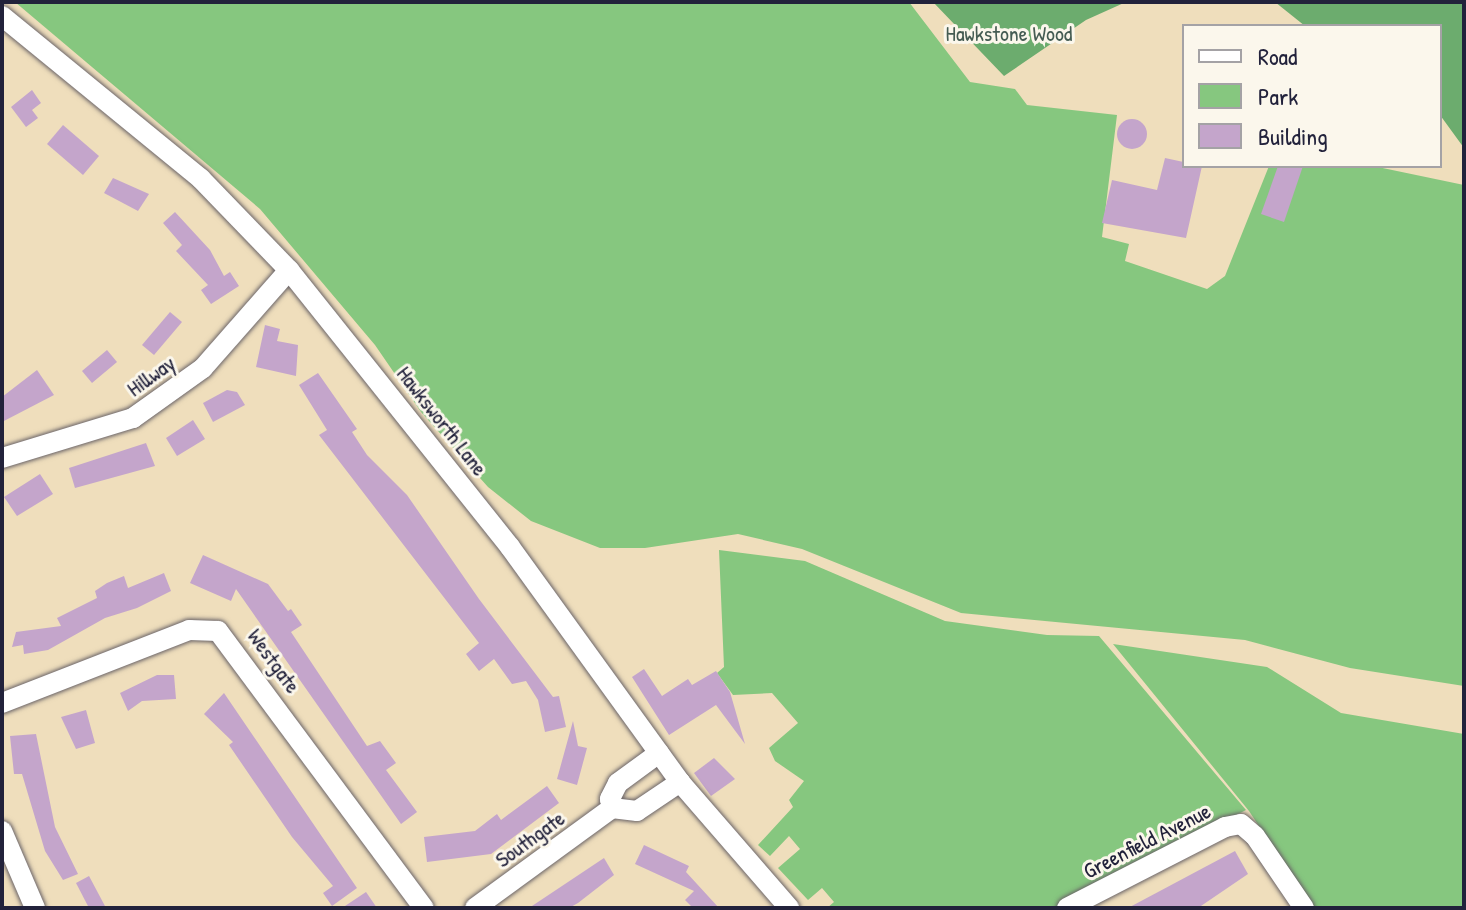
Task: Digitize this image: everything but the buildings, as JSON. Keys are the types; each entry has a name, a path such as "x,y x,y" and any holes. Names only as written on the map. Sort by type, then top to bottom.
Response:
{"street":[{"name":"Hawksworth Lane","path":"2,16 190,169 289,270 510,547 680,782 789,908"},
{"name":"Hillway","path":"2,458 133,418 203,368 289,270"},
{"name":"Westgate","path":"2,703 189,630 218,631 424,908"},
{"name":"Southgate","path":"612,808 610,799 618,783 659,753"},
{"name":"Southgate","path":"475,908 612,808 637,811 680,782"},
{"name":"Greenfield Avenue","path":"1067,908 1225,827 1241,824 1255,836 1304,908"},
{"path":"2,831 8,866 35,908"}],"green space":[{"path":"15,2 909,2 970,82 1015,89 1027,105 1117,115 1102,237 1129,244 1125,261 1207,289 1225,276 1268,168 1383,168 1464,185 1464,686 1350,668 1245,640 961,613 802,549 738,534 645,548 600,548 531,521 488,487 421,412 375,345 260,209"},
{"name":"Hawkstone Wood","path":"933,2 1126,2 1086,20 1004,76"},
{"path":"1275,2 1464,2 1464,148 1442,118 1442,24 1302,24"},
{"path":"719,550 805,561 945,621 1047,635 1099,636 1246,810 1054,908 827,908 834,902 822,888 808,900 778,868 800,849 789,836 770,856 758,845 793,807 789,800 804,781 775,761 769,748 798,723 772,693 733,695 717,673 724,667"},
{"path":"1113,644 1267,667 1341,713 1464,734 1464,908 1313,908 1249,811"}]}
